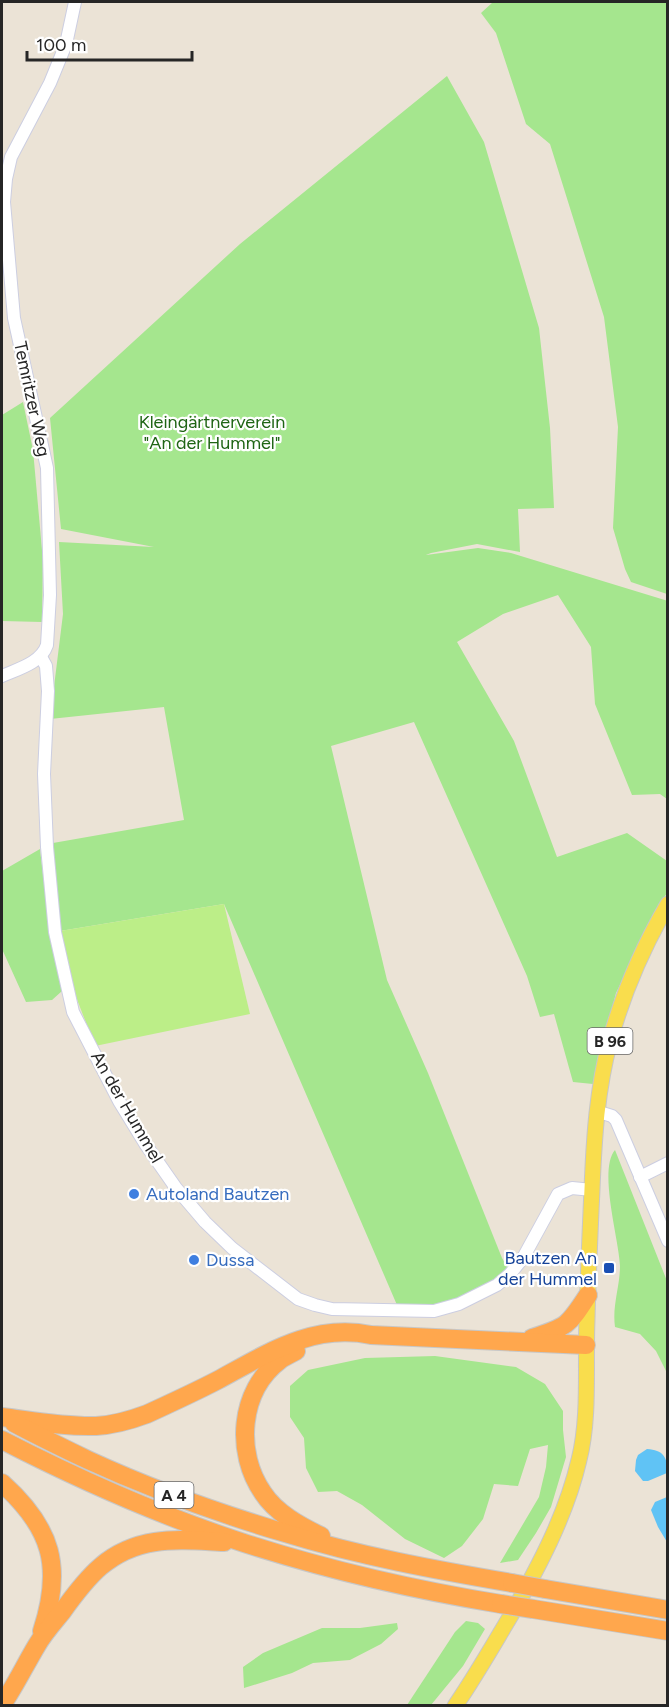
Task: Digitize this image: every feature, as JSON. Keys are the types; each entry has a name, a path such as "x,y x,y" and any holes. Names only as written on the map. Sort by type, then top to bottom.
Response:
{"highway":[{"path":"521,1341 561,1329 570,1322 588,1296"},
{"path":"2,1417 74,1426 98,1426 124,1422 158,1409 297,1340 332,1332 354,1331 370,1335"},
{"path":"355,1552 283,1513 263,1494 251,1472 245,1444 246,1414 263,1378 279,1361 299,1349 316,1343 370,1335 586,1345"},
{"name":"A 4","path":"2,1417 89,1460 166,1492 286,1534 430,1569 668,1610"},
{"name":"A 4","path":"2,1440 122,1497 244,1543 308,1562 451,1596 668,1631"},
{"path":"2,1483 21,1500 38,1524 49,1550 53,1576 50,1604 38,1644"},
{"path":"9,1700 38,1644 83,1582 100,1566 120,1553 138,1545 156,1541 244,1543"}],"main road":[{"name":"B 96","path":"455,1706 520,1600 550,1542 568,1499 580,1459 585,1418 596,1112 609,1042 626,989 668,904"}],"street":[{"name":"Temritzer Weg","path":"41,657 47,645 50,595 47,468 14,318 4,202 11,158 50,83 66,44 75,2"},
{"path":"2,676 41,657"},
{"name":"An der Hummel","path":"41,657 46,666 48,691 44,774 47,847 55,932 73,1012 119,1101 146,1145 176,1188 205,1222 232,1248 298,1299 332,1309 434,1311 459,1304 497,1285 523,1258 558,1194 572,1188 592,1190"},
{"path":"596,1112 612,1116 616,1120 668,1241"},
{"path":"640,1177 668,1163"}],"green space":[{"path":"493,2 667,2 667,594 631,582 625,569 613,528 618,427 604,317 550,144 526,124 496,33 481,13"},
{"name":"Kleingärtnerverein \"An der Hummel\"","path":"447,76 484,142 539,328 550,428 554,508 518,509 520,552 477,544 426,555 478,548 511,553 668,601 667,799 660,794 632,795 595,704 591,647 558,595 503,614 457,642 514,741 557,857 627,833 667,861 667,893 616,993 593,1084 573,1082 554,1014 540,1017 527,976 414,722 331,746 387,980 508,1268 493,1281 467,1297 448,1304 423,1307 397,1305 224,904 60,931 53,843 184,820 164,707 50,719 63,614 59,542 154,547 61,529 50,418 240,244"},
{"path":"23,402 33,450 43,561 42,622 2,621 2,415"},
{"path":"40,849 50,933 62,991 52,1000 26,1002 2,949 2,871"},
{"path":"224,904 250,1014 95,1046 73,989 60,931"},
{"path":"615,1150 667,1281 667,1373 656,1351 640,1334 615,1327 620,1266 608,1173 610,1160"},
{"path":"435,1356 516,1367 545,1384 563,1411 566,1457 551,1507 518,1560 500,1563 539,1497 548,1445 530,1449 518,1486 494,1484 483,1519 462,1546 444,1558 405,1539 362,1505 337,1491 318,1492 306,1468 304,1438 290,1417 290,1386 308,1370 365,1358"},
{"path":"466,1621 478,1623 485,1629 463,1666 431,1705 407,1705 455,1632"},
{"path":"397,1623 398,1629 381,1644 350,1660 313,1663 292,1673 244,1688 243,1667 263,1653 322,1628 360,1628"}],"water":[{"path":"647,1449 663,1455 667,1463 667,1473 643,1481 635,1471 636,1460 638,1455"},
{"path":"668,1497 667,1542 651,1510 655,1502"}],"place":[{"name":"Autoland Bautzen","path":"134,1194"},
{"name":"Dussa","path":"194,1260"},
{"name":"Bautzen An der Hummel","path":"609,1268"}]}
